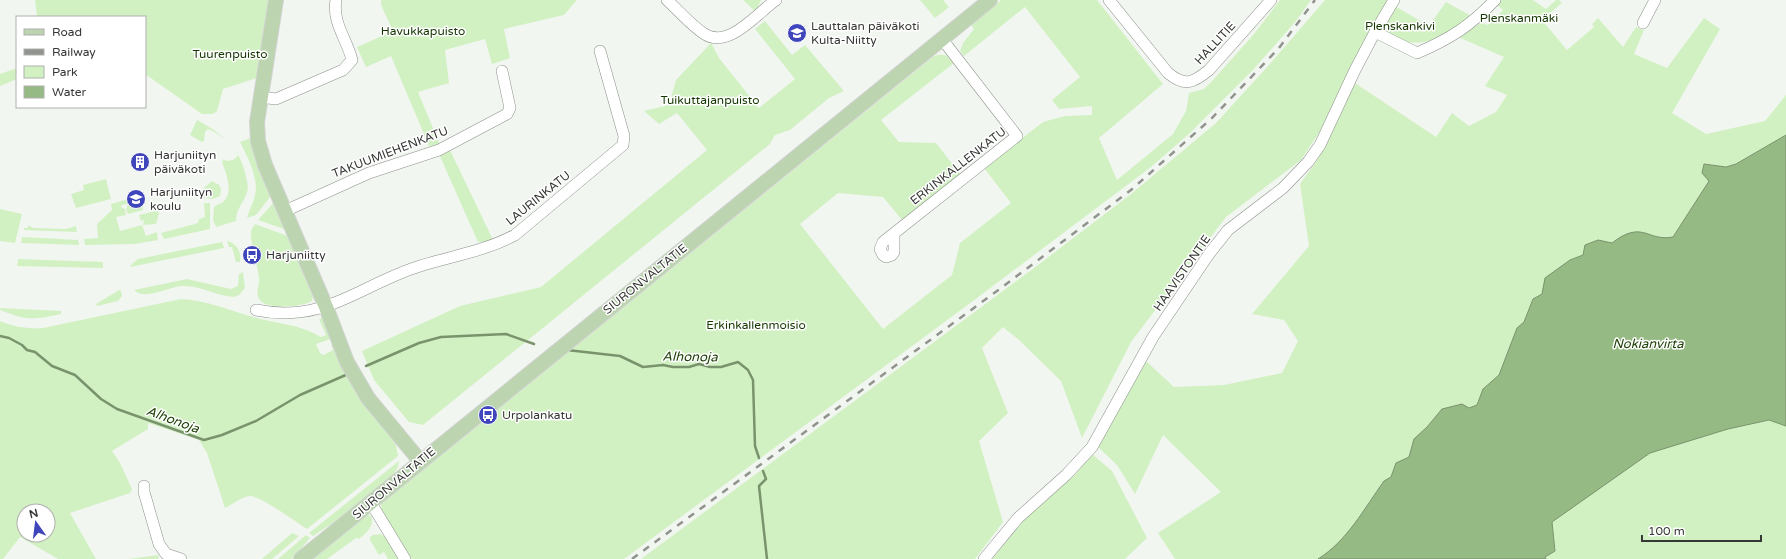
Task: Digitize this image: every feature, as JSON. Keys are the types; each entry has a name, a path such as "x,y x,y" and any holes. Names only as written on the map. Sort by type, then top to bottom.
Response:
{"main road":[{"path":"276,0 256,122 258,141 265,165 326,307 347,362 368,398 420,461"},
{"name":"SIURONVALTATIE","path":"301,559 990,0"}],"street":[{"path":"260,97 276,99 343,70 348,66 352,60 338,27 334,10 336,0"},
{"path":"667,0 704,34 712,38 721,39 731,36 776,0"},
{"name":"HALLITIE","path":"1110,0 1168,73 1176,80 1186,83 1197,80 1209,70 1271,0"},
{"name":"HAAVISTONTIE","path":"984,559 1018,518 1066,475 1092,447 1153,337 1228,230 1283,188 1308,162 1328,131 1355,70 1394,0"},
{"path":"1375,32 1417,53 1448,39 1475,20 1495,0"},
{"path":"1643,23 1655,0"},
{"name":"ERKINKALLENKATU","path":"894,234 1017,136 942,39"},
{"name":"LAURINKATU","path":"256,310 271,313 288,313 326,307 341,302 392,276 420,266 500,243 515,235 623,145 624,136 600,51"},
{"name":"TAKUUMIEHENKATU","path":"285,211 369,173 439,150 506,114 510,108 502,71"},
{"path":"144,486 144,492 159,544 166,554 180,559"},
{"path":"371,503 405,559"}],"green space":[{"name":"Tuurenpuisto","path":"35,0 268,0 257,78 223,89 217,111 213,114 202,114 146,75 146,16 37,16"},
{"name":"Havukkapuisto","path":"381,0 577,0 564,15 504,29 510,58 492,64 485,39 445,50 449,83 418,92 440,145 429,146 391,56 366,67 357,47 393,31 381,5"},
{"path":"743,0 761,0 756,12"},
{"path":"920,0 943,0 949,7 935,18"},
{"name":"Erkinkallenmoisio","path":"1001,0 1097,0 1163,84 1099,138 1117,180 1173,134 1186,111 1189,93 1204,89 1213,80 1254,34 1280,0 1311,0 1296,21 1253,70 1190,133 1151,167 973,301 624,559 409,559 382,514 381,504 934,56 941,55 947,56 954,63 881,120 899,142 936,143 961,175 902,220 883,197 838,193 800,224 883,329 952,275 960,243 1011,203 984,168 1043,122 1065,116 1092,115 1092,106 1059,109 1052,100 1080,77 1025,7 964,56 960,51 963,43 974,29 971,25"},
{"path":"1325,0 1389,0 1328,119 1301,160 1226,217 1131,342 1082,438 1061,381 1019,340 1003,327 982,348 1008,413 979,441 1003,522 975,559 641,559 1034,268 1131,194 1216,123"},
{"name":"Plenskanmäki","path":"1500,0 1533,0 1546,9 1556,0 1559,0 1562,3 1542,20 1567,50 1594,27 1592,24 1598,18 1623,47 1636,27 1644,30 1634,54 1667,68 1704,18 1720,29 1672,113 1706,134 1765,121 1786,95 1786,135 1736,164 1726,167 1704,164 1709,180 1673,237 1657,237 1638,232 1622,236 1612,243 1598,240 1585,245 1583,255 1570,260 1542,294 1533,299 1524,322 1517,328 1499,375 1483,389 1477,405 1469,408 1442,409 1427,427 1414,439 1409,457 1396,463 1391,477 1384,481 1346,534 1328,552 1318,559 1175,559 1158,533 1221,492 1163,435 1135,494 1117,465 1097,446 1146,361 1174,387 1224,385 1282,373 1298,341 1284,320 1252,314 1309,246 1300,184 1316,162 1355,83 1436,137 1452,113 1469,126 1496,112 1507,95 1485,86 1504,57 1458,37 1481,23 1488,25 1503,10 1496,4"},
{"name":"Plenskankivi","path":"1446,2 1473,17 1449,32 1432,40 1423,42 1413,43 1404,41 1385,31 1383,25 1395,6 1429,26"},
{"name":"Tuikuttajanpuisto","path":"765,21 792,55 805,45 844,91 829,98 790,130 775,135 770,144 423,425 409,422 374,380 362,351 460,306 541,287 707,150 677,113 659,124 644,111 669,105 676,80 711,43 719,58 759,108 795,79 755,29"},
{"path":"16,68 16,79 0,86 0,74"},
{"path":"197,120 214,130 229,142 232,146 221,136 208,129 205,132 204,141 202,142 190,135"},
{"path":"251,138 254,152 271,196 256,215 247,218 256,188 252,167 240,142"},
{"path":"232,147 240,158 248,184 248,190 239,209 236,221 216,227 213,220 214,207 224,201 227,196 229,186 222,162 224,159 226,161 233,160 238,156"},
{"path":"449,148 494,242 478,242 439,154"},
{"path":"106,179 111,199 76,208 71,194 84,190 83,185"},
{"path":"212,181 219,185 221,189 220,196 213,199 203,198 209,193 206,190 201,195 199,192"},
{"path":"171,189 172,195 168,196 158,192"},
{"path":"128,199 135,199 137,201 131,204 132,209 137,207 139,204 142,204 143,210 128,214 126,209 128,205 122,205 121,207 125,209 126,215 116,217 120,231 142,225 146,236 157,232 158,240 135,244 85,245 84,239 98,238 97,224 112,210 111,204"},
{"path":"274,202 285,228 284,229 258,220"},
{"path":"204,203 210,203 210,229 164,239 161,233 198,223 199,219 205,217"},
{"path":"0,209 22,214 15,243 0,241"},
{"path":"158,210 159,214 156,224 143,225 144,220 141,221 139,215"},
{"path":"255,224 288,236 313,297 312,301 301,305 276,306 269,305 259,299 257,293 259,278 251,237 251,231"},
{"path":"28,225 33,228 66,229 76,226 77,232 24,230 24,228 28,228"},
{"path":"22,237 78,240 79,245 21,243"},
{"path":"227,241 234,244 238,249 240,262 236,262 232,247 229,247"},
{"path":"222,242 224,248 130,267 138,259"},
{"path":"18,259 103,262 103,268 17,266"},
{"path":"243,272 245,288 239,295 234,297 189,286 176,287 150,294 139,293 134,290 187,279 231,289 238,286 239,274"},
{"path":"119,290 121,291 122,296 118,301 97,306 96,304"},
{"path":"181,299 208,303 262,319 305,329 321,337 326,335 319,319 323,318 331,339 316,344 320,353 323,355 333,350 331,345 334,344 361,399 396,445 398,456 307,529 255,497 250,496 243,498 225,508 207,453 199,440 148,423 148,429 112,451 120,463 132,489 130,493 70,513 96,559 58,559 30,543 56,543 56,503 16,503 16,542 3,559 0,559 0,321 11,325 43,328"},
{"path":"0,308 61,311 61,314 36,318 24,318 9,314 0,310"},
{"path":"1769,420 1786,426 1786,559 1546,559 1545,557 1555,551 1552,522 1650,453 1728,429"},
{"path":"1092,454 1112,471 1147,538 1125,559 992,559 1029,514 1075,475"},
{"path":"399,461 398,467 391,478 345,515 313,536 309,533"},
{"path":"365,514 371,516 372,523 369,529 359,539 356,538 327,559 307,559"},
{"path":"292,533 299,536 272,559 262,559"},
{"path":"381,534 388,540 399,559 388,559 384,552 379,555 370,540 370,537"},
{"path":"306,535 310,538 292,559 278,559"},
{"path":"159,555 158,559 128,559"}],"water":[{"name":"Nokianvirta","path":"1786,135 1786,426 1769,420 1728,429 1650,453 1552,522 1555,551 1545,557 1546,559 1318,559 1328,552 1346,534 1384,481 1391,477 1396,463 1409,457 1414,439 1427,427 1442,409 1462,404 1469,408 1477,405 1483,389 1499,375 1517,328 1524,322 1533,299 1542,294 1545,278 1570,260 1583,255 1585,245 1598,240 1612,243 1622,236 1638,232 1664,238 1673,237 1709,181 1702,173 1704,164 1726,167 1736,164"}],"waterway":[{"name":"Alhonoja","path":"366,366 419,343 441,337 506,334 534,344"},
{"name":"Alhonoja","path":"0,336 9,338 22,345 27,350 35,352 52,366 75,375 101,399 117,409 204,440 222,435 256,421 300,395 348,374"},
{"name":"Alhonoja","path":"567,350 620,356 643,367 663,365 673,367 689,367 699,364 710,367 721,367 738,362 748,370 753,380 755,446 759,458"},
{"name":"Alhonoja","path":"763,471 766,479 759,486 767,559"}],"railway":[{"path":"632,559 1001,288 1131,190 1212,118 1279,48 1315,0"}],"place":[{"name":"Lauttalan päiväkoti Kulta-Niitty","path":"797,33"},
{"name":"Harjuniityn päiväkoti","path":"140,162"},
{"name":"Harjuniityn koulu","path":"136,199"},
{"name":"Harjuniitty","path":"252,255"},
{"name":"Urpolankatu","path":"488,415"}]}
